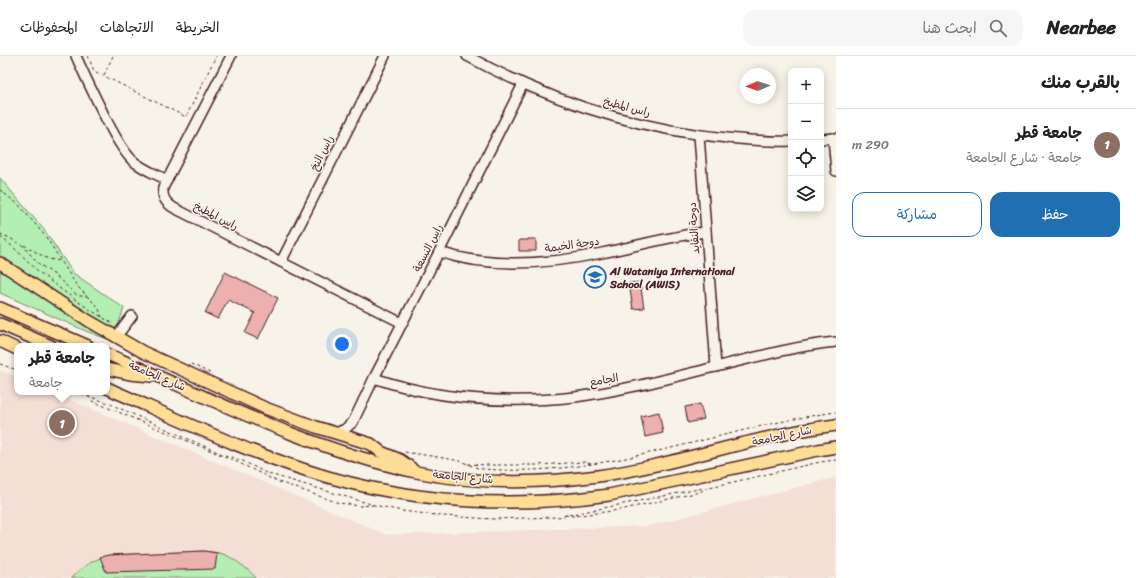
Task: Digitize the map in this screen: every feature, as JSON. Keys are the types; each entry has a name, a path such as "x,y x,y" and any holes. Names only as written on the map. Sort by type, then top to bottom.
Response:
{"main road":[{"path":"0,262 119,333 155,358 265,408 333,432 361,440 374,446 384,454 407,464 416,472"},
{"path":"0,308 81,343"},
{"path":"0,324 44,343"},
{"path":"1,342 14,348"},
{"name":"شارع الجامعة","path":"110,355 285,432 368,460 439,476 484,480 529,481 600,476 797,432 836,425"},
{"path":"110,370 130,374 160,377"},
{"name":"شارع الجامعة","path":"110,389 246,449 313,472 382,489 462,500 515,502 588,498 631,491 836,447"},
{"path":"285,432 333,432"}],"street":[{"path":"76,56 94,97 116,138 132,160 167,180"},
{"name":"راس المطبخ","path":"231,56 167,180 163,192 164,199 170,206 402,323"},
{"name":"راس النخ","path":"281,262 385,56"},
{"name":"راس المطبخ","path":"467,56 490,69 548,95 605,114 642,124 699,135 788,141"},
{"name":"راس النسعة","path":"353,422 524,84"},
{"name":"دوحة النفايد","path":"699,135 716,367"},
{"path":"824,139 835,138 836,170"},
{"name":"دوحة الخيمة","path":"440,252 470,260 511,263 535,262 579,258 678,236 706,232"},
{"path":"119,333 132,316"},
{"name":"الجامع","path":"374,378 411,389 456,397 481,399 544,399 622,389 804,346 836,342"},
{"path":"333,432 345,429 353,422 356,434 361,440"}],"path":[{"path":"88,56 94,71 186,117 216,56"},
{"path":"104,75 113,56"},
{"path":"0,190 19,205 46,237 77,286 98,307 102,317"},
{"path":"0,234 22,244 35,253 48,259 62,261"},
{"path":"0,237 21,253 33,267 50,281 102,317 119,333"},
{"path":"22,244 39,264 56,275 75,294 79,296 87,296"},
{"path":"186,362 208,371 212,378 211,384"},
{"path":"0,364 14,369"},
{"path":"85,395 158,425 222,454 242,461 266,473 374,505 402,511 469,518 543,518 564,515 629,503 820,462 836,460"},
{"path":"88,396 92,401 233,460 276,481 339,503 360,506 374,505"},
{"path":"403,452 459,461 472,467 482,469 552,469 591,464 768,425 836,412"},
{"path":"467,464 538,465 584,462 591,464"},
{"path":"564,515 573,516 620,510 700,492 706,487"}],"shaded area":[{"path":"0,370 14,376 14,395 59,395 387,535 649,526 836,477 836,578 0,578"}],"green space":[{"path":"0,178 45,231 73,273 124,308 113,341 88,332 0,293"},
{"path":"204,551 227,555 241,564 256,578 71,578 88,564 109,555"}],"building":[{"path":"536,239 536,251 519,251 519,240"},
{"path":"225,272 278,298 258,339 245,333 255,313 228,300 218,319 205,313"},
{"path":"640,282 644,308 633,309 629,283"},
{"path":"700,404 704,419 688,423 685,407"},
{"path":"659,412 663,433 645,437 641,416"},
{"path":"204,551 217,553 215,569 106,572 100,557 109,555"}],"place":[{"name":"Al Wataniya International School (AWIS)","path":"595,277"},
{"name":"جامعة قطر","path":"62,423"}]}
